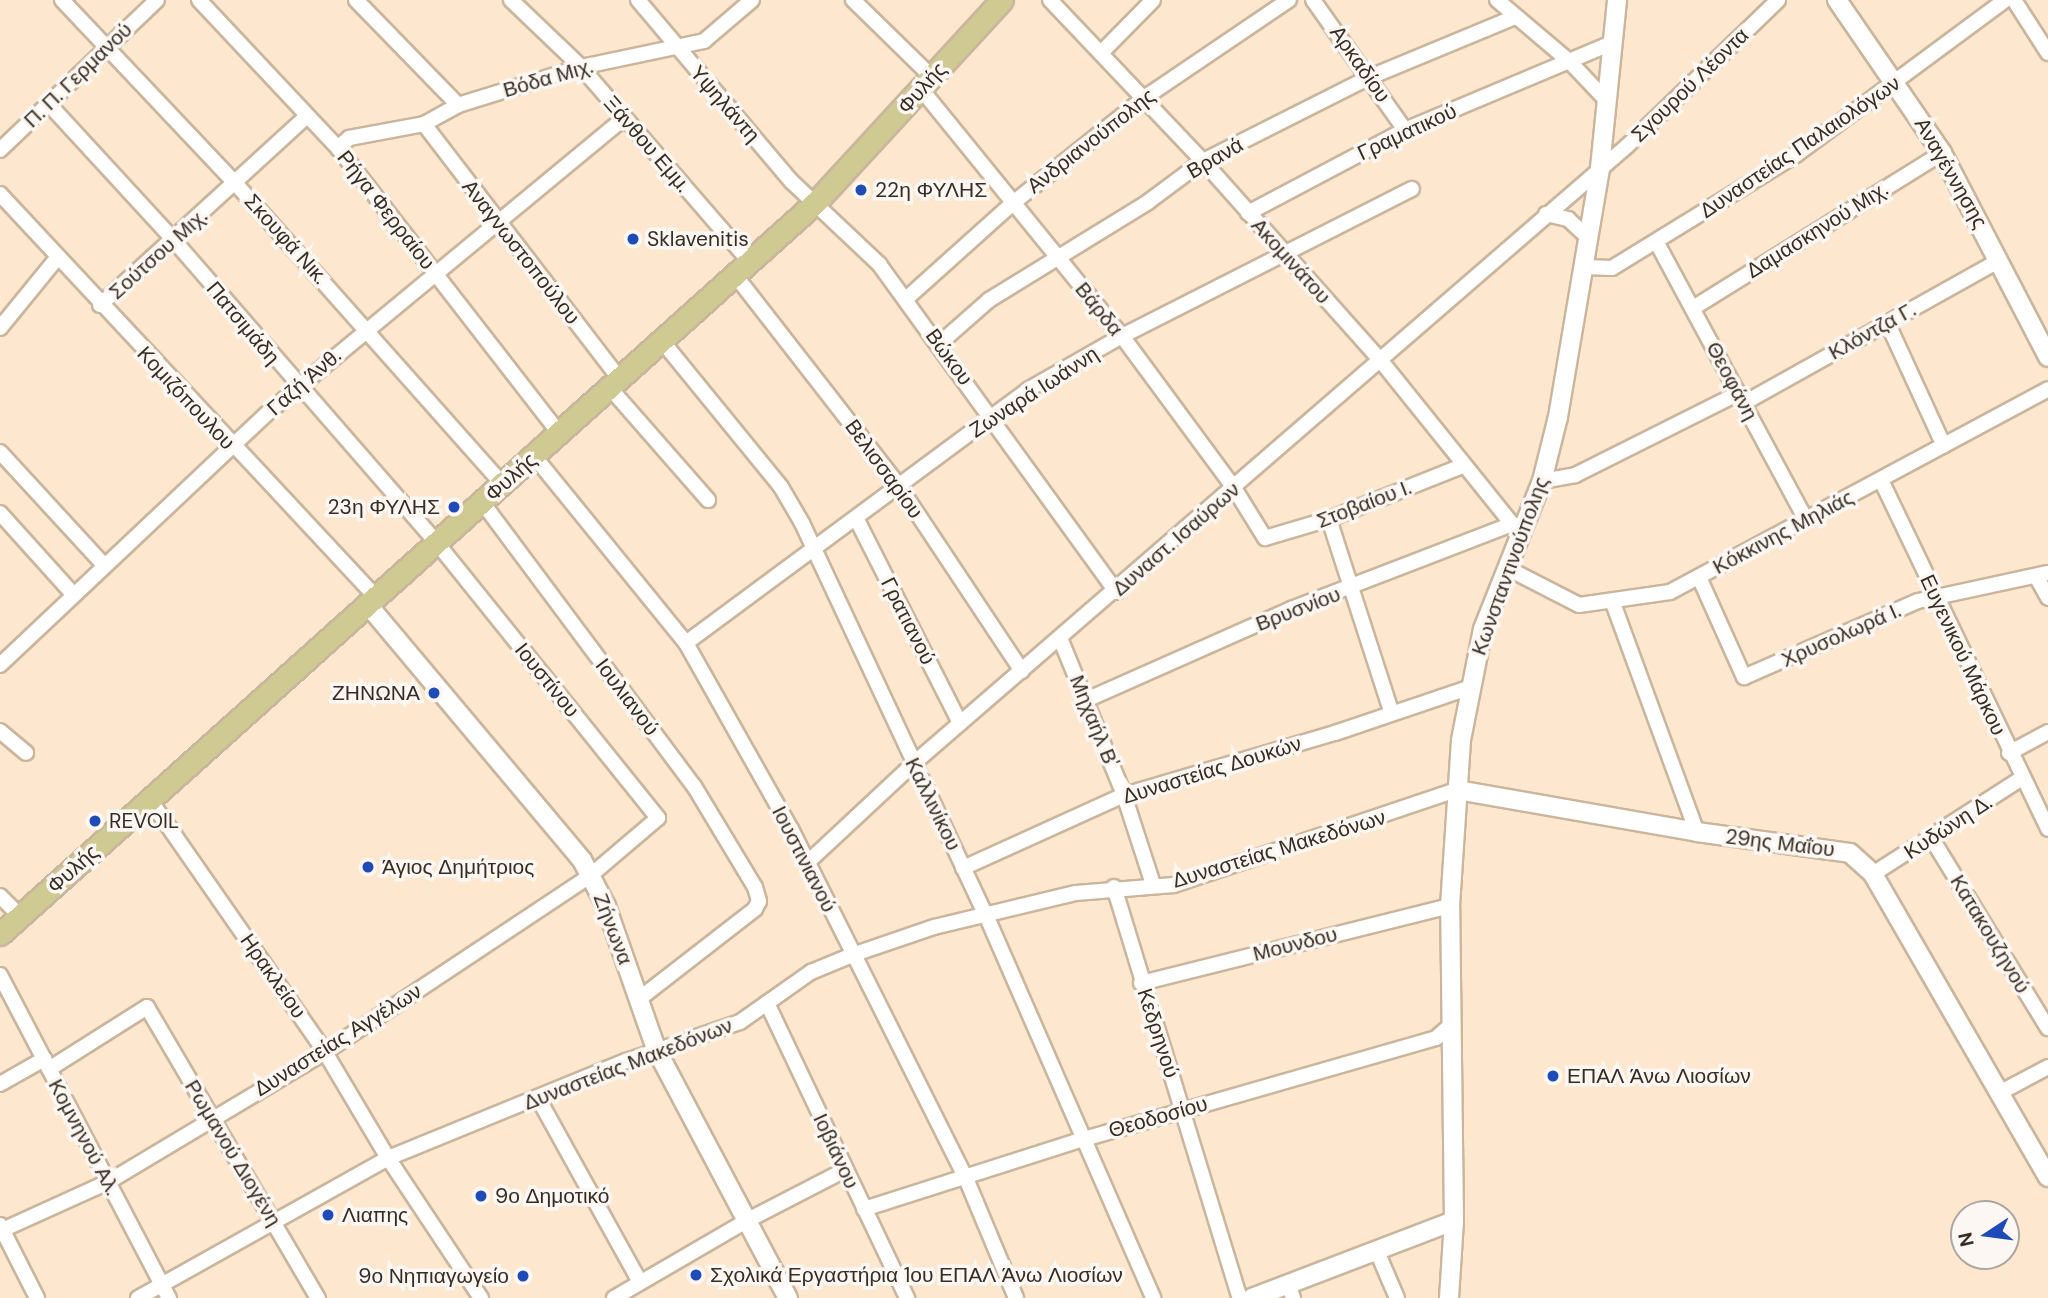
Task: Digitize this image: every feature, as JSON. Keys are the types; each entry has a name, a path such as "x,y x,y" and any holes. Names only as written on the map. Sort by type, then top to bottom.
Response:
{"main road":[{"name":"Φυλής","path":"0,934 817,201 1002,0"}],"street":[{"name":"Σκουφά Νικ.","path":"62,0 236,184 502,484"},
{"name":"Π. Π. Γερμανού","path":"0,150 157,0"},
{"name":"Ρήγα Φερραίου","path":"199,0 338,148 559,433"},
{"path":"356,0 458,105"},
{"name":"Ξάνθου Εμμ.","path":"511,0 582,66 742,269"},
{"name":"Υψηλάντη","path":"638,0 792,182 817,201"},
{"name":"Βόδα Μιχ.","path":"338,148 349,138 424,124 458,105 582,66 705,41 752,0"},
{"name":"Βάρδα","path":"853,0 927,83 1013,203 1122,336 1234,488 1265,538"},
{"name":"Ακομινάτου","path":"1050,0 1203,161 1381,361 1462,466 1517,525"},
{"path":"1101,52 1153,0"},
{"name":"Ανδριανούπολης","path":"906,299 1013,203 1144,98 1289,0"},
{"name":"Αρκαδίου","path":"1313,0 1405,130"},
{"path":"1497,0 1570,62 1606,100"},
{"name":"Κωνσταντινούπολης","path":"1449,1298 1454,1221 1450,906 1457,790 1468,688 1483,629 1507,568 1517,525 1542,481 1584,267 1600,168 1617,0"},
{"name":"Σγουρού Λέοντα","path":"1600,168 1778,0"},
{"name":"Αναγέννησης","path":"1837,0 1896,82 1942,153 2000,260 2048,357"},
{"name":"Δυναστείας Παλαιολόγων","path":"1584,267 1612,268 1657,243 1797,154 2005,0"},
{"path":"2014,0 2048,53"},
{"name":"Βρανά","path":"939,344 989,300 1058,258 1203,161 1370,77 1515,17"},
{"name":"Γραματικού","path":"1248,213 1405,130 1612,43"},
{"name":"Πατσιμάδη","path":"49,104 173,239 300,390 437,543"},
{"name":"Σούτσου Μιχ.","path":"100,305 236,184 307,116"},
{"name":"Γαζή Άνθ.","path":"0,665 72,593 231,446 300,390 366,328 495,220 624,118"},
{"name":"Αναγνωστοπούλου","path":"424,124 615,383 708,500"},
{"name":"Δαμασκηνού Μιχ.","path":"1693,308 1942,153"},
{"name":"Δυναστ. Ισαύρων","path":"807,863 913,764 1115,592 1600,168"},
{"name":"Ζωναρά Ιωάννη","path":"686,643 992,416 1122,336 1412,189"},
{"name":"Κομιζόπουλου","path":"0,194 372,601"},
{"name":"Βώκου","path":"817,201 906,299 1115,592"},
{"path":"1546,214 1568,219 1587,237"},
{"name":"Θεοφάνη","path":"1657,243 1807,520"},
{"path":"0,328 57,258"},
{"name":"Κλόντζα Γ.","path":"1542,481 1575,475 1742,398 2000,260"},
{"name":"Βελισσαρίου","path":"742,269 900,486 1022,671"},
{"path":"1887,322 1944,446"},
{"name":"Καλλινίκου","path":"662,341 781,487 814,547 913,764 986,915 1153,1298"},
{"name":"Κόκκινης Μηλιάς","path":"1507,568 1565,601 1612,603 1670,592 2048,389"},
{"path":"0,452 103,564"},
{"name":"Ιουστινιανού","path":"534,456 686,643 807,863 964,1176 1016,1298"},
{"name":"Στοβαίου Ι.","path":"1265,538 1329,519 1462,466"},
{"name":"Ευγενικού Μάρκου","path":"1881,480 2009,753 2048,829"},
{"name":"Ιουλιανού","path":"482,502 694,786 759,901 747,916 639,999"},
{"path":"2,519 72,593"},
{"name":"Γρατιανού","path":"856,519 960,723"},
{"path":"1329,519 1391,711"},
{"name":"Βρυσνίου","path":"1086,700 1292,608 1517,525"},
{"name":"Ιουστίνου","path":"437,543 658,818"},
{"path":"2042,575 2048,598"},
{"name":"Χρυσολωρά Ι.","path":"1699,577 1744,677 1936,595 2042,575"},
{"name":"Ζήνωνα","path":"372,601 591,875 656,1049 788,1298"},
{"path":"1612,603 1697,832"},
{"name":"Μηχαήλ Β'","path":"1060,638 1124,795 1153,884"},
{"name":"Δυναστείας Δουκών","path":"963,868 1124,795 1335,733 1391,711 1468,688"},
{"path":"0,731 26,753"},
{"path":"2009,753 2048,732"},
{"name":"Κυδώνη Δ.","path":"1873,874 1932,839 2022,778"},
{"name":"29ης Μαΐου","path":"1457,790 1697,832 1834,848 1850,853 1873,874 2001,1091 2048,1177"},
{"name":"Δυναστείας Μακεδόνων","path":"138,1298 388,1158 656,1049 740,1022 811,972 852,956 934,927 1114,887 1153,884 1174,886 1457,790"},
{"name":"Ηρακλείου","path":"150,800 325,1052 388,1158 481,1298"},
{"name":"Δυναστείας Αγγέλων","path":"1,1228 108,1182 212,1117 325,1052 591,875 658,818"},
{"name":"Κατακουζηνού","path":"1932,839 2048,1028"},
{"name":"Κεδρηνού","path":"1114,887 1141,983 1240,1298"},
{"path":"0,896 20,916"},
{"name":"Μουνδου","path":"1141,983 1450,906"},
{"name":"Κομνηνού Αλ.","path":"0,975 169,1298"},
{"name":"Ιοβιάνου","path":"767,1003 907,1298"},
{"name":"Ρωμανού Διογένη","path":"46,1064 147,1007 318,1298"},
{"name":"Θεοδοσίου","path":"864,1209 1084,1139 1436,1038 1451,1026"},
{"path":"0,1084 46,1064"},
{"path":"2001,1091 2048,1067"},
{"path":"538,1098 640,1282"},
{"path":"614,1298 748,1220 845,1170"},
{"path":"1252,1298 1291,1291 1376,1249 1454,1221"},
{"path":"1,1228 37,1298"},
{"path":"1376,1249 1397,1298"}],"place":[{"name":"22η ΦΥΛΗΣ","path":"861,190"},
{"name":"Sklavenitis","path":"633,239"},
{"name":"23η ΦΥΛΗΣ","path":"454,507"},
{"name":"ΖΗΝΩΝΑ","path":"434,693"},
{"name":"REVOIL","path":"95,821"},
{"name":"Άγιος Δημήτριος","path":"368,867"},
{"name":"ΕΠΑΛ Άνω Λιοσίων","path":"1553,1076"},
{"name":"9ο Δημοτικό","path":"481,1196"},
{"name":"Λιαπης","path":"328,1215"},
{"name":"Σχολικά Εργαστήρια 1ου ΕΠΑΛ Άνω Λιοσίων","path":"696,1275"},
{"name":"9ο Νηπιαγωγείο","path":"523,1276"}]}
